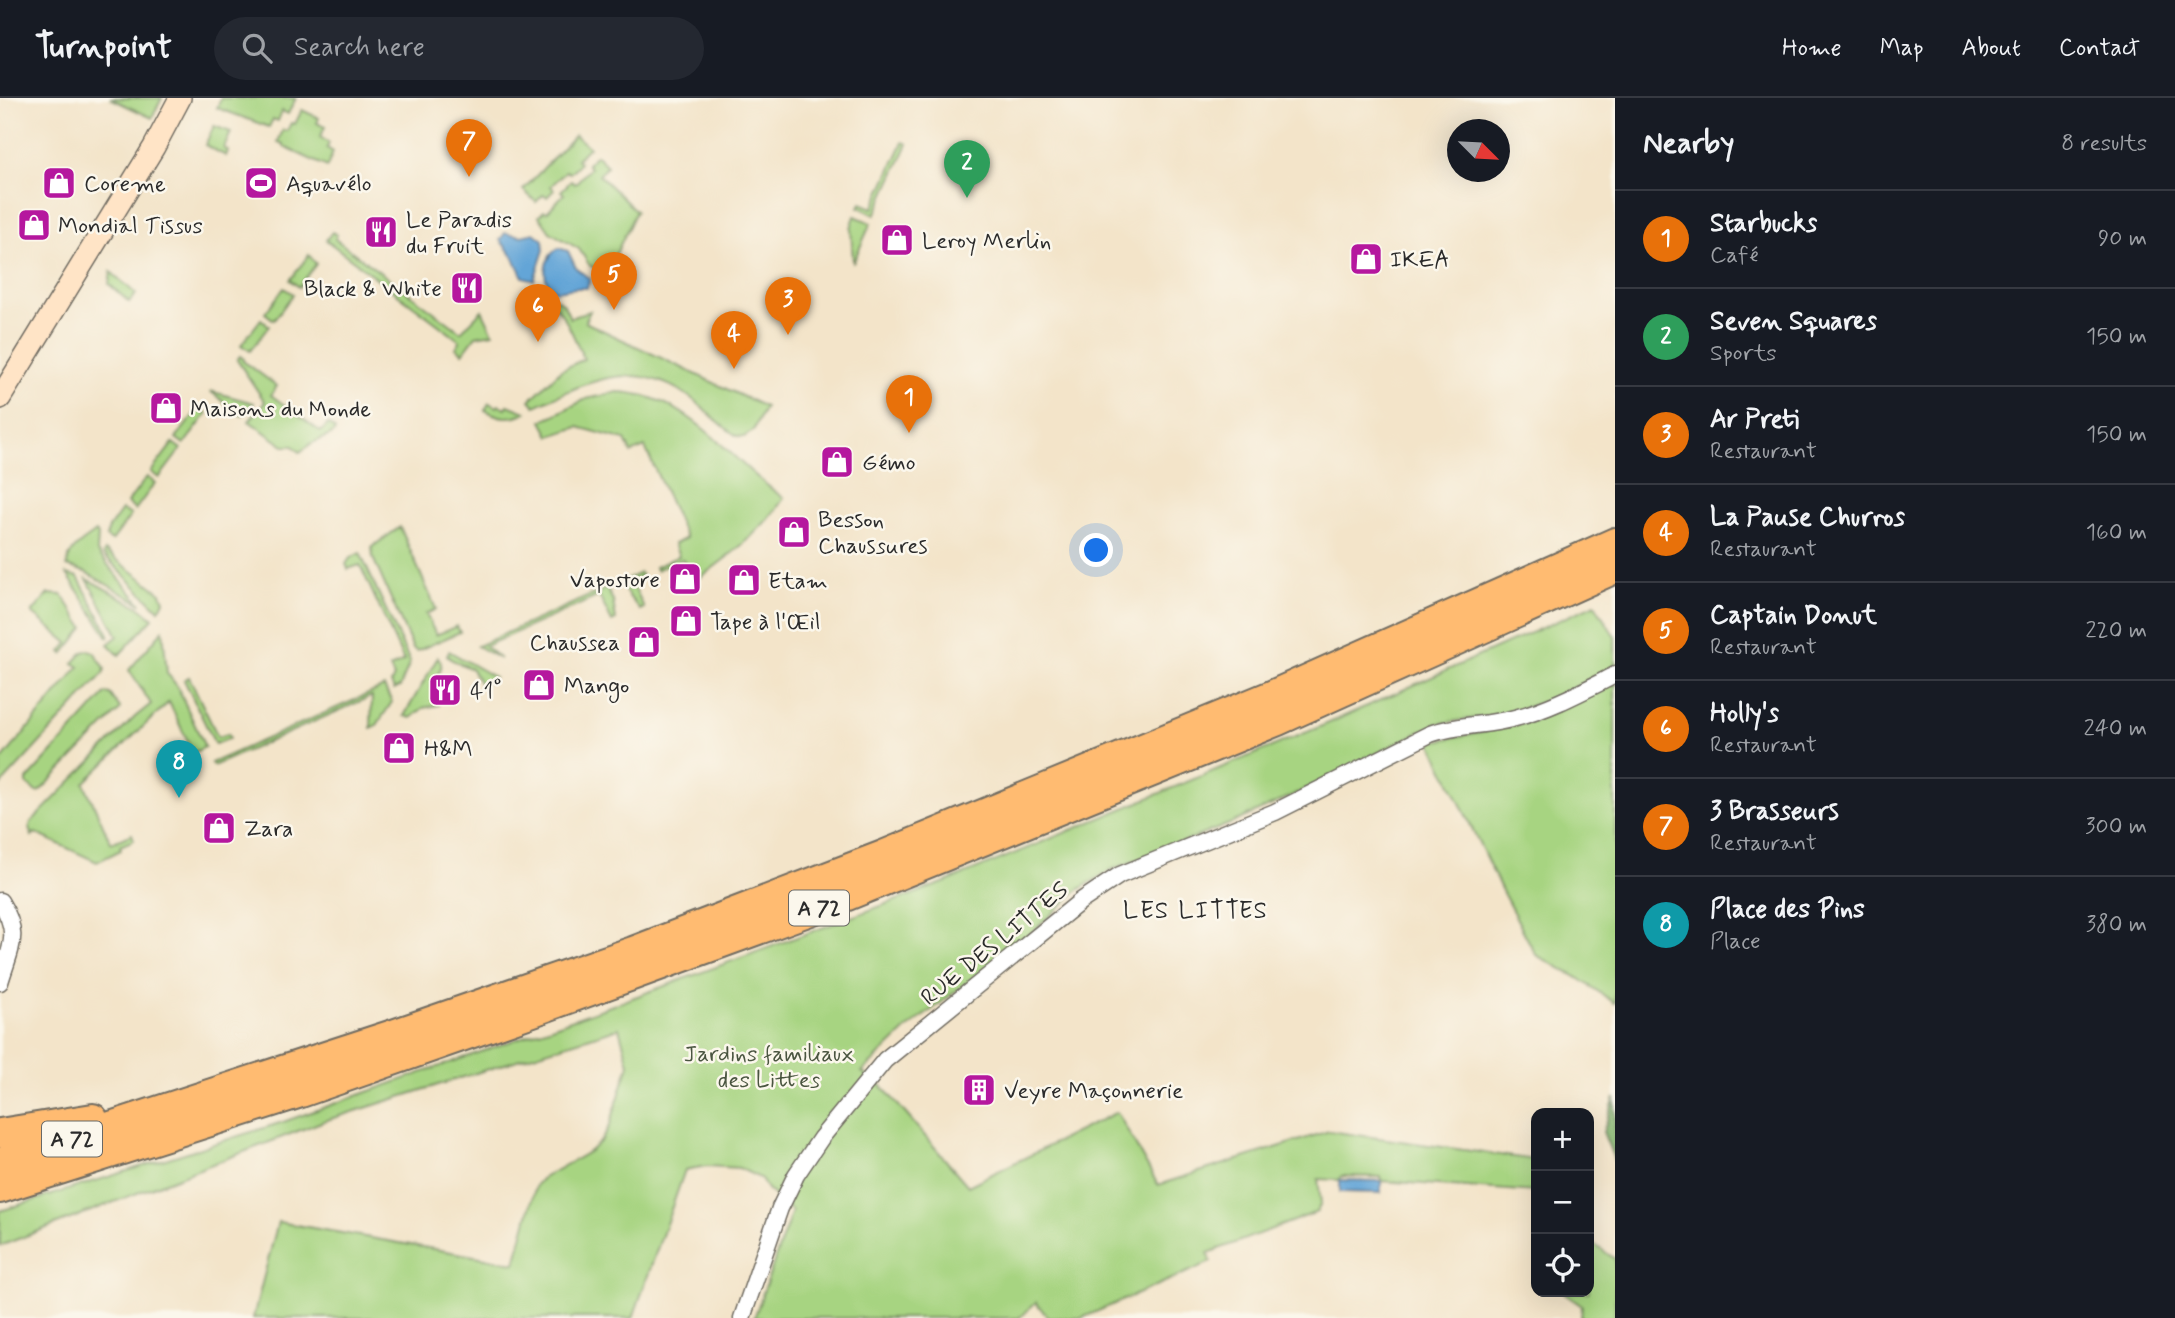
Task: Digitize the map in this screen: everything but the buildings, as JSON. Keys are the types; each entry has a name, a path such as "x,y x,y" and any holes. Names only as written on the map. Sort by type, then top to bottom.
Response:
{"highway":[{"name":"A 72","path":"0,1162 145,1117 634,951 871,859 1269,696 1615,541"},
{"name":"A 72","path":"0,1189 313,1088 533,1012 813,910 1278,721 1615,569"},
{"path":"0,1133 99,1116 145,1117"}],"main road":[{"path":"0,398 154,147 180,98"}],"street":[{"name":"RUE DES LITTES","path":"742,1318 780,1208 796,1175 821,1138 885,1060 1081,901 1121,875 1275,812 1440,730 1514,719 1615,675"},
{"path":"0,901 11,919 14,938 0,982"}],"green space":[{"path":"110,98 162,98 152,118"},
{"path":"221,98 296,98 288,114 282,111 278,121 273,119 269,127 217,108"},
{"path":"302,110 319,118 317,123 325,127 320,137 329,143 327,148 333,152 327,167 278,142 283,130 287,131 291,123 295,124"},
{"path":"214,126 231,132 224,148 228,151 226,156 205,145"},
{"path":"575,135 589,147 577,159 580,163 570,173 566,171 551,186 554,190 547,197 543,195 536,202 523,190"},
{"path":"903,142 908,144 875,215 859,207 861,203 873,208"},
{"path":"596,155 607,166 599,175 636,211 607,273 590,266 579,249 550,232 539,216 544,211 547,212 564,194 561,191 571,181 575,184 590,168 587,164"},
{"path":"855,216 871,223 853,263 851,228"},
{"path":"332,232 337,235 335,239 461,332 482,310 493,333 476,336 463,353 456,348 460,341 326,240"},
{"path":"309,255 316,264 299,287 290,280"},
{"path":"111,272 136,294 129,302 109,284"},
{"path":"284,288 293,294 274,320 265,313"},
{"path":"555,299 563,303 570,318 590,311 585,322 765,407 753,431 744,437 737,436 691,398 651,378 613,377 575,388 535,406 530,400 561,370 584,359 566,321 552,304"},
{"path":"261,319 269,326 250,351 241,345"},
{"path":"240,356 277,386 271,395 321,432 328,424 335,430 333,434 312,443 300,452 293,446 284,446 249,421 265,402 237,360"},
{"path":"210,391 254,403 242,416"},
{"path":"617,392 643,396 666,404 688,417 784,498 754,533 694,582 683,559 656,570 655,567 679,556 674,544 686,538 645,447 631,453 625,440 578,427 550,436 542,421 586,399"},
{"path":"489,403 506,408 508,405 526,412 510,417 500,416 485,410"},
{"path":"199,408 207,414 184,444 176,438"},
{"path":"173,443 181,449 159,478 151,472"},
{"path":"147,477 155,483 135,510 127,503"},
{"path":"122,510 131,515 112,541 106,537"},
{"path":"400,527 436,609 426,614 436,635 457,626 460,632 417,651 413,649 373,558 372,547"},
{"path":"96,532 97,552 141,604 85,572 67,566 73,550"},
{"path":"105,551 161,593 164,601 159,610 103,554"},
{"path":"360,553 410,662 400,687 394,690 391,683 394,677 390,668 404,661 360,565 348,569 346,564 350,558"},
{"path":"640,573 642,576 632,582 644,608 640,610 621,582"},
{"path":"67,574 78,577 109,634 108,637"},
{"path":"87,579 141,608 153,618 119,655 108,644 118,636"},
{"path":"607,588 613,601 616,620 612,622 599,596 485,646 500,659 477,646"},
{"path":"48,594 62,595 84,628 63,654 61,652 68,643 32,613"},
{"name":"Jardins familiaux des Littes","path":"1595,604 1615,637 1615,666 1558,696 1503,714 1436,724 1232,823 1111,870 1078,890 1028,936 908,1028 862,1072 881,1085 968,1186 1117,1112 1158,1185 1329,1131 1531,1159 1531,1192 1381,1181 1381,1177 1341,1176 1340,1180 1318,1179 1321,1203 1317,1212 1208,1253 1211,1262 1082,1318 1048,1318 1036,1302 1019,1318 754,1318 792,1211 767,1189 760,1178 739,1168 707,1166 685,1170 633,1318 253,1318 278,1222 515,1263 536,1185 541,1179 590,1151 602,1140 610,1125 629,1064 619,1028 324,1121 0,1246 0,1211 283,1122 613,1005 946,882 1329,723"},
{"path":"163,630 167,673 177,686 205,747 193,753 169,702 84,783 111,843 132,834 134,840 97,862 35,833 32,836 29,829 31,822 151,704 129,670"},
{"path":"449,651 494,677 481,686 472,669 452,660 447,655"},
{"path":"83,652 94,652 105,668 104,673 0,786 0,762 79,667 73,663"},
{"path":"438,657 441,669 432,686 439,705 423,708 411,718 404,716"},
{"path":"189,677 218,737 228,734 230,738 215,744 184,680"},
{"path":"1615,683 1615,905 1612,907 1615,930 1615,1003 1580,979 1536,955 1502,891 1431,742 1534,721"},
{"path":"384,687 392,702 377,725 371,728 372,696 213,766 211,763"},
{"path":"106,693 110,694 120,708 119,711 36,792 27,784 27,780"},
{"path":"1615,1097 1615,1162 1603,1132"},
{"path":"1594,1244 1615,1259 1615,1318 1581,1318 1582,1306 1569,1297 1594,1297"}],"water":[{"path":"505,233 521,236 534,233 543,240 544,250 534,280 523,277 513,256 500,240"},
{"path":"559,248 568,251 576,268 590,279 587,288 557,291 547,282 545,270 549,257"},
{"path":"1340,1180 1381,1181 1381,1193 1340,1192"}],"place":[{"name":"3 Brasseurs","path":"469,177"},
{"name":"Coreme","path":"59,183"},
{"name":"Aquavélo","path":"261,183"},
{"name":"Seven Squares","path":"967,198"},
{"name":"Mondial Tissus","path":"34,225"},
{"name":"Le Paradis du Fruit","path":"381,232"},
{"name":"Leroy Merlin","path":"897,240"},
{"name":"IKEA","path":"1366,259"},
{"name":"Black & White","path":"467,288"},
{"name":"Captain Donut","path":"614,310"},
{"name":"Ar Preti","path":"788,335"},
{"name":"Holly's","path":"538,342"},
{"name":"La Pause Churros","path":"734,369"},
{"name":"Maisons du Monde","path":"166,408"},
{"name":"Starbucks","path":"909,433"},
{"name":"Gémo","path":"837,462"},
{"name":"Besson Chaussures","path":"794,532"},
{"name":"Vapostore","path":"685,579"},
{"name":"Etam","path":"744,580"},
{"name":"Tape à l'Œil","path":"686,621"},
{"name":"Chaussea","path":"644,642"},
{"name":"Mango","path":"539,685"},
{"name":"41°","path":"445,690"},
{"name":"H&M","path":"399,748"},
{"name":"Place des Pins","path":"179,798"},
{"name":"Zara","path":"219,828"},
{"name":"Veyre Maçonnerie","path":"979,1090"}],"district":[{"name":"LES LITTES","path":"1196,910"}]}
